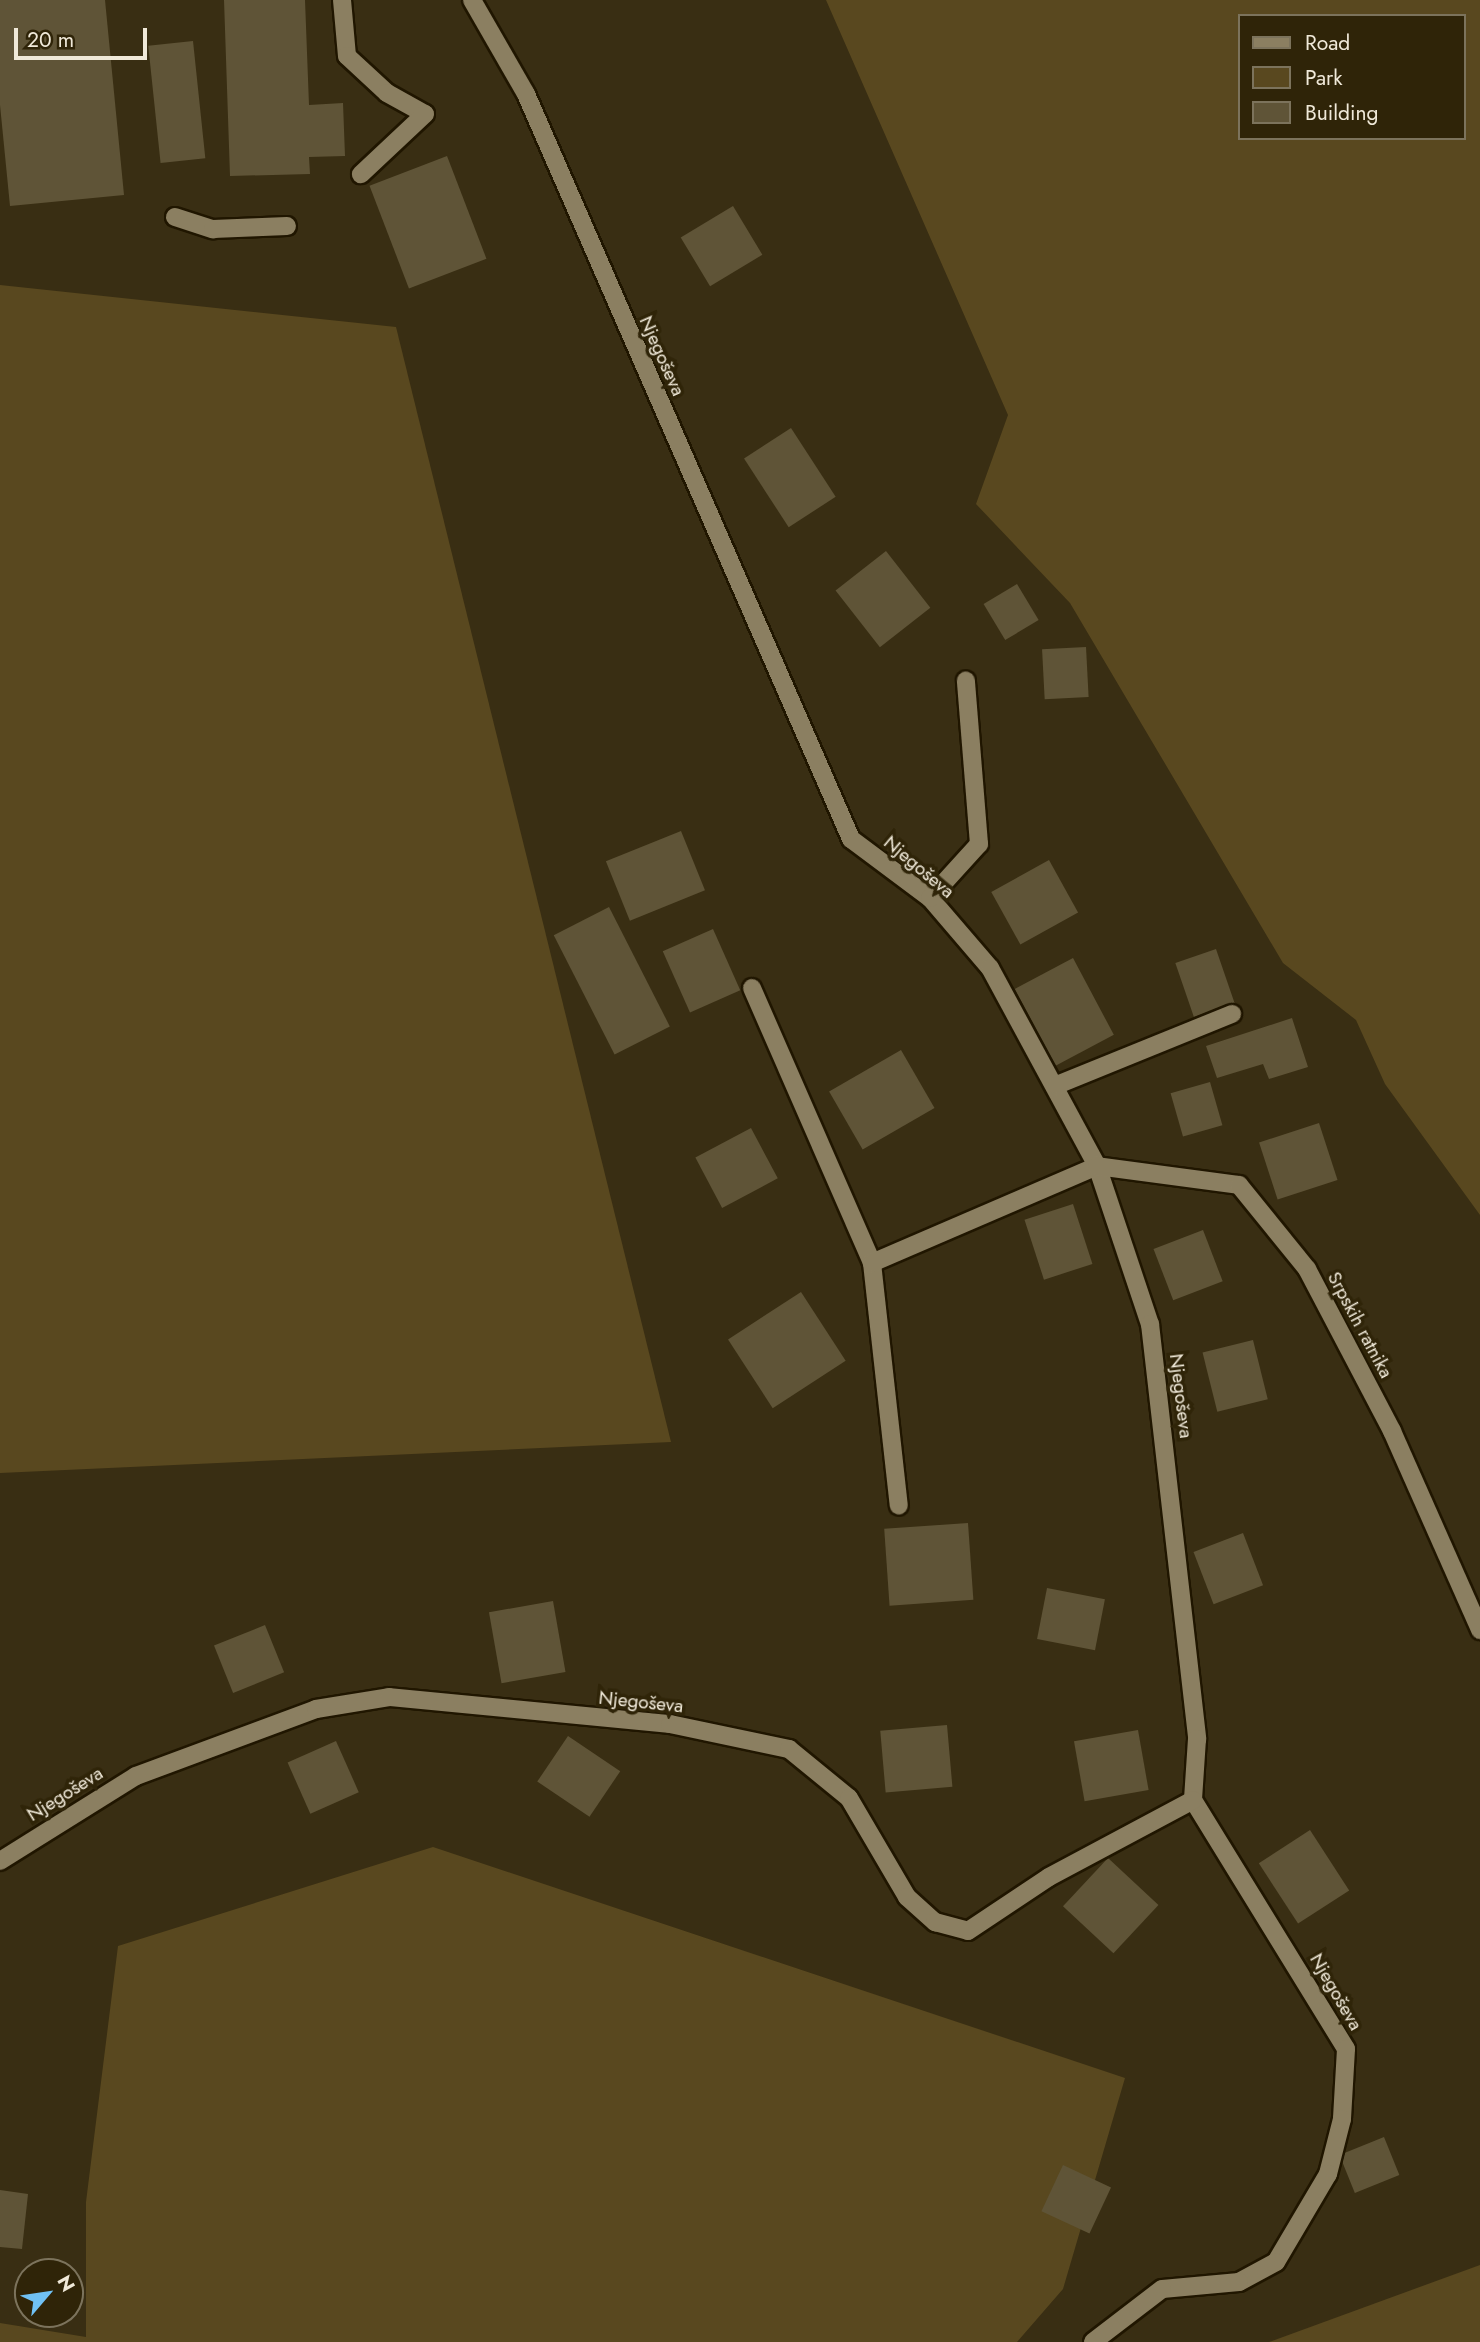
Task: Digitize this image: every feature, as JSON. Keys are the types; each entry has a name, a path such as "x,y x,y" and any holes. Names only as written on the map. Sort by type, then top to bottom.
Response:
{"street":[{"path":"342,0 347,56 387,93 425,114 361,174"},
{"name":"Njegoševa","path":"472,0 526,94 851,839 930,898 990,968 1057,1085 1097,1166 1150,1324 1197,1739 1193,1800 1346,2049 1342,2119 1328,2174 1276,2262 1239,2282 1162,2289 1093,2342"},
{"path":"174,217 213,229 287,226"},
{"path":"930,898 979,844 966,681"},
{"path":"752,988 872,1263 899,1507"},
{"path":"1057,1085 1232,1014"},
{"path":"872,1263 1097,1166"},
{"name":"Srpskih ratnika","path":"1097,1166 1238,1185 1265,1210 1307,1269 1392,1431 1480,1630"},
{"name":"Njegoševa","path":"0,1861 136,1776 316,1709 389,1697 670,1724 789,1749 849,1798 907,1897 935,1922 968,1931 1049,1877 1193,1800"}],"green space":[{"path":"826,0 1480,0 1480,1215 1385,1084 1356,1020 1283,963 1070,603 976,504 1008,415"},
{"path":"0,285 396,327 671,1442 0,1473"},
{"path":"433,1847 1125,2078 1063,2289 1017,2342 0,2342 0,2323 14,2325 14,2328 86,2337 86,2202 118,1946"},
{"path":"1480,2265 1480,2342 1269,2342"}],"building":[{"path":"0,0 105,0 124,195 10,206 0,105"},
{"path":"224,0 305,0 309,105 343,103 345,156 309,157 310,174 230,176"},
{"path":"193,41 205,158 161,163 148,46"},
{"path":"447,156 486,259 409,288 370,186"},
{"path":"733,206 762,255 710,286 681,237"},
{"path":"791,428 836,497 789,527 744,458"},
{"path":"886,551 930,608 880,647 836,590"},
{"path":"1017,584 1039,620 1005,640 984,604"},
{"path":"1086,647 1089,697 1045,699 1042,649"},
{"path":"681,831 705,890 630,921 606,861"},
{"path":"1049,860 1078,912 1020,944 991,892"},
{"path":"609,907 670,1026 615,1055 554,935"},
{"path":"713,929 740,990 690,1013 663,951"},
{"path":"1216,949 1235,1003 1194,1017 1175,963"},
{"path":"1073,958 1114,1035 1056,1066 1015,989"},
{"path":"1292,1018 1308,1067 1269,1079 1263,1064 1217,1078 1206,1046"},
{"path":"901,1050 935,1108 863,1150 829,1092"},
{"path":"1210,1082 1222,1125 1183,1137 1171,1093"},
{"path":"1319,1123 1338,1180 1278,1200 1259,1142"},
{"path":"751,1128 778,1178 722,1208 695,1158"},
{"path":"1073,1204 1092,1264 1044,1280 1024,1220"},
{"path":"1203,1230 1223,1281 1173,1300 1154,1249"},
{"path":"801,1292 846,1361 773,1408 728,1339"},
{"path":"1253,1340 1268,1399 1217,1412 1203,1353"},
{"path":"968,1523 973,1600 890,1606 884,1529"},
{"path":"1243,1533 1263,1585 1214,1604 1194,1552"},
{"path":"1047,1588 1105,1599 1095,1650 1037,1639"},
{"path":"553,1601 566,1672 501,1683 489,1612"},
{"path":"265,1625 284,1672 233,1693 214,1646"},
{"path":"947,1725 952,1787 886,1793 880,1731"},
{"path":"1138,1730 1149,1790 1085,1801 1074,1741"},
{"path":"568,1736 620,1771 589,1817 537,1782"},
{"path":"336,1741 359,1792 310,1814 288,1763"},
{"path":"1310,1830 1349,1890 1298,1924 1259,1863"},
{"path":"1108,1858 1158,1905 1113,1953 1063,1906"},
{"path":"1384,2137 1399,2175 1355,2193 1339,2155"},
{"path":"1063,2165 1111,2187 1089,2234 1041,2211"},
{"path":"0,2190 28,2194 22,2249 0,2247"}]}
